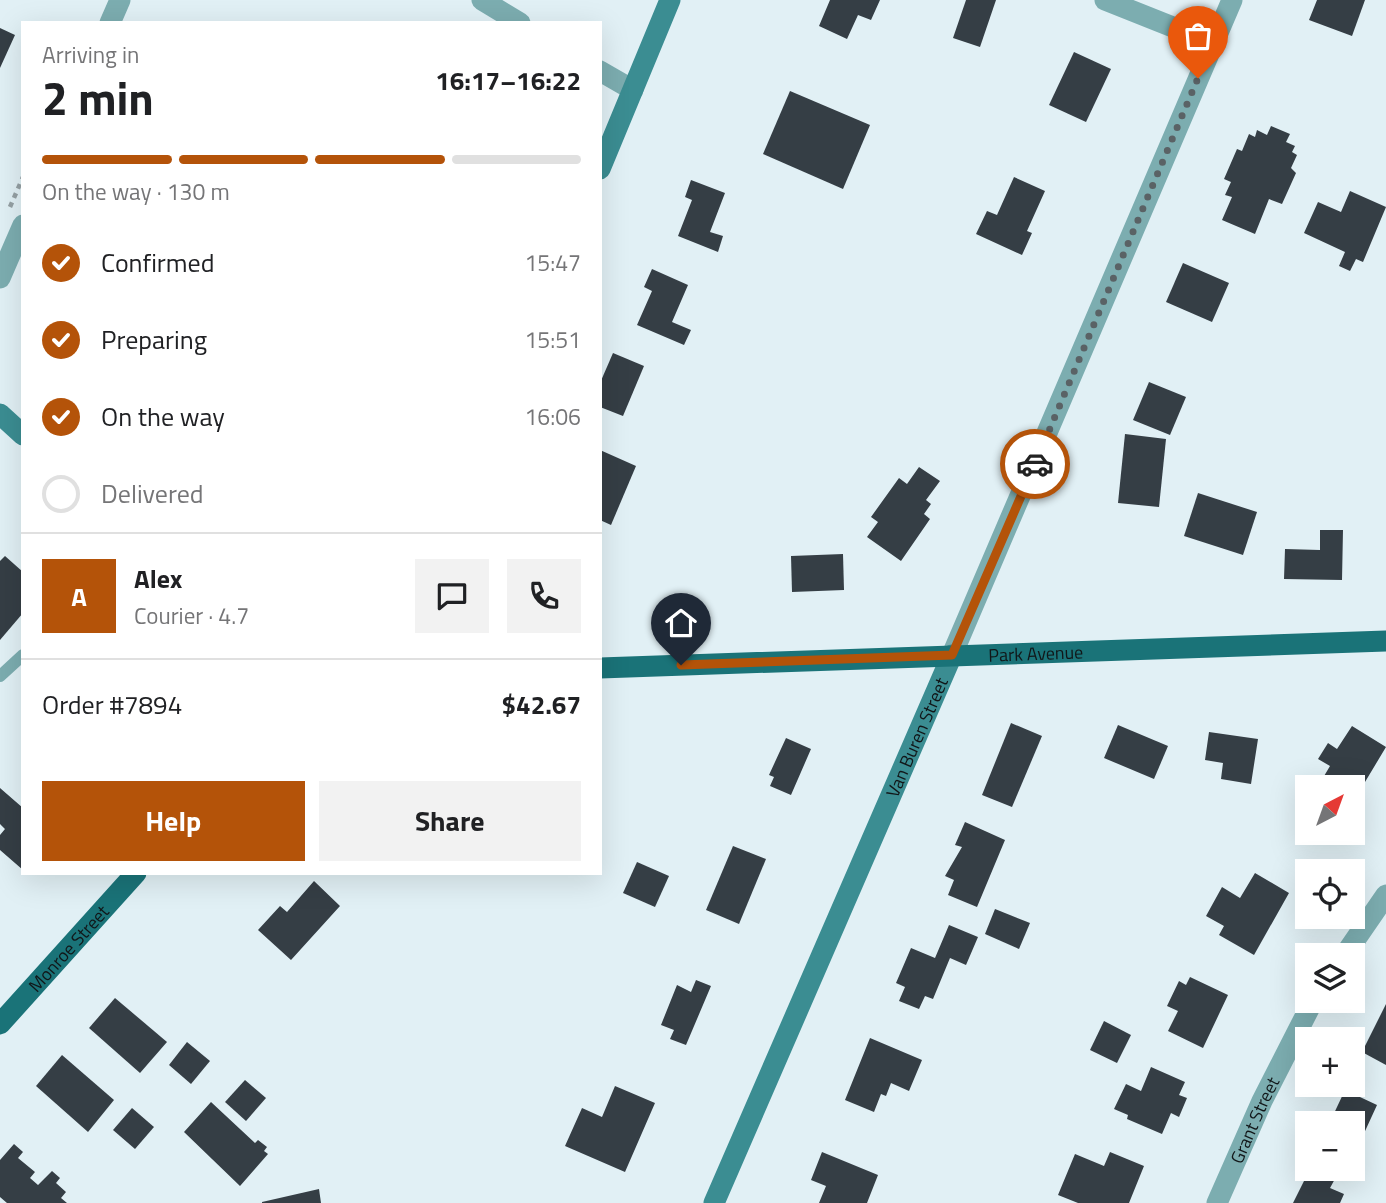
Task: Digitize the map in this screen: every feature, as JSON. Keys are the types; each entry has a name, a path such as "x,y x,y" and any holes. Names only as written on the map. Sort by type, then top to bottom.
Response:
{"main road":[{"name":"Park Avenue","path":"602,668 1386,641"},
{"name":"Monroe Street","path":"0,1024 134,875"}],"street":[{"path":"111,21 120,0"},
{"path":"482,0 517,21"},
{"path":"602,164 670,0"},
{"path":"1105,0 1213,43"},
{"name":"Van Buren Street","path":"714,1203 1232,0"},
{"path":"602,72 633,90"},
{"path":"0,278 21,230"},
{"path":"0,414 21,433"},
{"path":"1353,943 1386,895"},
{"name":"Grant Street","path":"1217,1203 1262,1101 1307,1013"}],"lane":[{"path":"0,676 21,657"}],"building":[{"path":"830,0 880,0 871,20 858,15 847,39 819,26"},
{"path":"966,0 996,0 980,47 953,38"},
{"path":"1317,0 1365,0 1352,36 1309,20"},
{"path":"0,28 15,35 0,68"},
{"path":"1074,52 1111,69 1086,122 1049,105"},
{"path":"790,91 870,125 843,189 763,154"},
{"path":"1271,126 1290,134 1286,142 1295,146 1292,152 1297,155 1291,168 1296,173 1282,204 1269,199 1255,234 1222,220 1232,197 1225,195 1231,182 1224,179 1237,149 1242,151 1249,134 1255,137 1257,130 1267,135"},
{"path":"1014,177 1045,191 1027,231 1032,233 1022,255 976,234 987,211 997,215"},
{"path":"691,180 725,193 710,232 723,236 718,252 678,236 692,200 685,197"},
{"path":"1350,191 1386,207 1363,262 1356,259 1350,271 1339,266 1345,252 1304,233 1318,202 1341,212"},
{"path":"1183,263 1229,283 1212,322 1166,302"},
{"path":"652,269 688,285 672,322 691,330 684,345 637,325 652,291 644,287"},
{"path":"613,353 644,366 623,416 602,408 602,378"},
{"path":"1149,382 1186,397 1170,435 1133,420"},
{"path":"1125,434 1166,439 1159,507 1118,503"},
{"path":"602,451 636,466 611,525 602,521"},
{"path":"919,467 940,481 926,500 931,504 924,514 930,519 901,561 867,537 878,522 871,517 899,478 907,484"},
{"path":"1198,493 1257,512 1243,555 1184,536"},
{"path":"1320,530 1343,530 1342,580 1284,579 1285,549 1320,550"},
{"path":"843,554 844,590 792,592 791,556"},
{"path":"5,556 21,570 21,615 0,640 0,561"},
{"path":"1011,723 1042,736 1012,807 982,795"},
{"path":"1118,725 1168,746 1154,779 1104,758"},
{"path":"1352,726 1386,747 1365,782 1365,775 1325,775 1330,766 1318,759 1328,743 1337,749"},
{"path":"1209,732 1258,739 1251,784 1221,779 1223,763 1205,760"},
{"path":"786,738 811,749 791,795 770,786 774,777 769,775"},
{"path":"0,788 21,806 21,868 0,850 0,835 5,829 0,824"},
{"path":"965,822 1005,840 977,907 948,895 954,880 945,876 962,847 955,845"},
{"path":"733,846 766,859 739,924 706,910"},
{"path":"637,862 669,876 655,907 623,893"},
{"path":"1255,873 1289,893 1254,955 1219,935 1224,926 1206,916 1222,887 1240,898"},
{"path":"314,881 340,906 291,960 258,930 280,906 287,912"},
{"path":"995,909 1030,923 1019,949 985,934"},
{"path":"949,925 978,937 966,965 950,958 933,999 925,996 919,1009 899,1001 905,987 896,983 911,948 935,958"},
{"path":"1190,977 1228,995 1203,1048 1168,1031 1178,1011 1167,1006 1179,981 1186,985"},
{"path":"696,980 711,986 686,1045 670,1039 674,1030 661,1025 677,985 691,992"},
{"path":"115,998 167,1042 140,1073 89,1028"},
{"path":"1386,1004 1386,1065 1365,1054 1365,1046"},
{"path":"1104,1021 1131,1035 1117,1063 1090,1050"},
{"path":"870,1038 922,1060 909,1091 891,1083 886,1096 881,1094 874,1112 845,1100"},
{"path":"187,1042 210,1061 191,1084 169,1065"},
{"path":"62,1055 114,1100 88,1132 36,1086"},
{"path":"1151,1067 1185,1082 1179,1095 1187,1098 1179,1117 1171,1113 1162,1134 1127,1119 1128,1115 1114,1109 1126,1084 1141,1091"},
{"path":"245,1080 266,1098 246,1121 225,1102"},
{"path":"615,1086 655,1103 625,1172 565,1146 582,1108 602,1117"},
{"path":"1342,1097 1360,1097 1377,1105 1365,1131 1365,1111 1335,1111"},
{"path":"211,1102 255,1143 258,1140 267,1147 264,1151 268,1154 240,1186 184,1132"},
{"path":"132,1108 154,1127 135,1149 113,1130"},
{"path":"14,1144 23,1152 18,1158 35,1172 30,1178 38,1185 52,1171 60,1178 56,1183 66,1192 61,1198 67,1203 7,1203 0,1197 0,1160"},
{"path":"822,1152 878,1175 867,1203 819,1203 826,1186 811,1180"},
{"path":"1110,1152 1144,1166 1129,1203 1078,1203 1058,1195 1075,1154 1104,1166"},
{"path":"1304,1181 1334,1181 1330,1188 1344,1194 1340,1203 1293,1203"},
{"path":"319,1189 321,1203 262,1203 262,1202"}],"way so far":[{"path":"1035,464 1198,78"}],"route":[{"path":"681,665 952,655 1035,464"}]}
